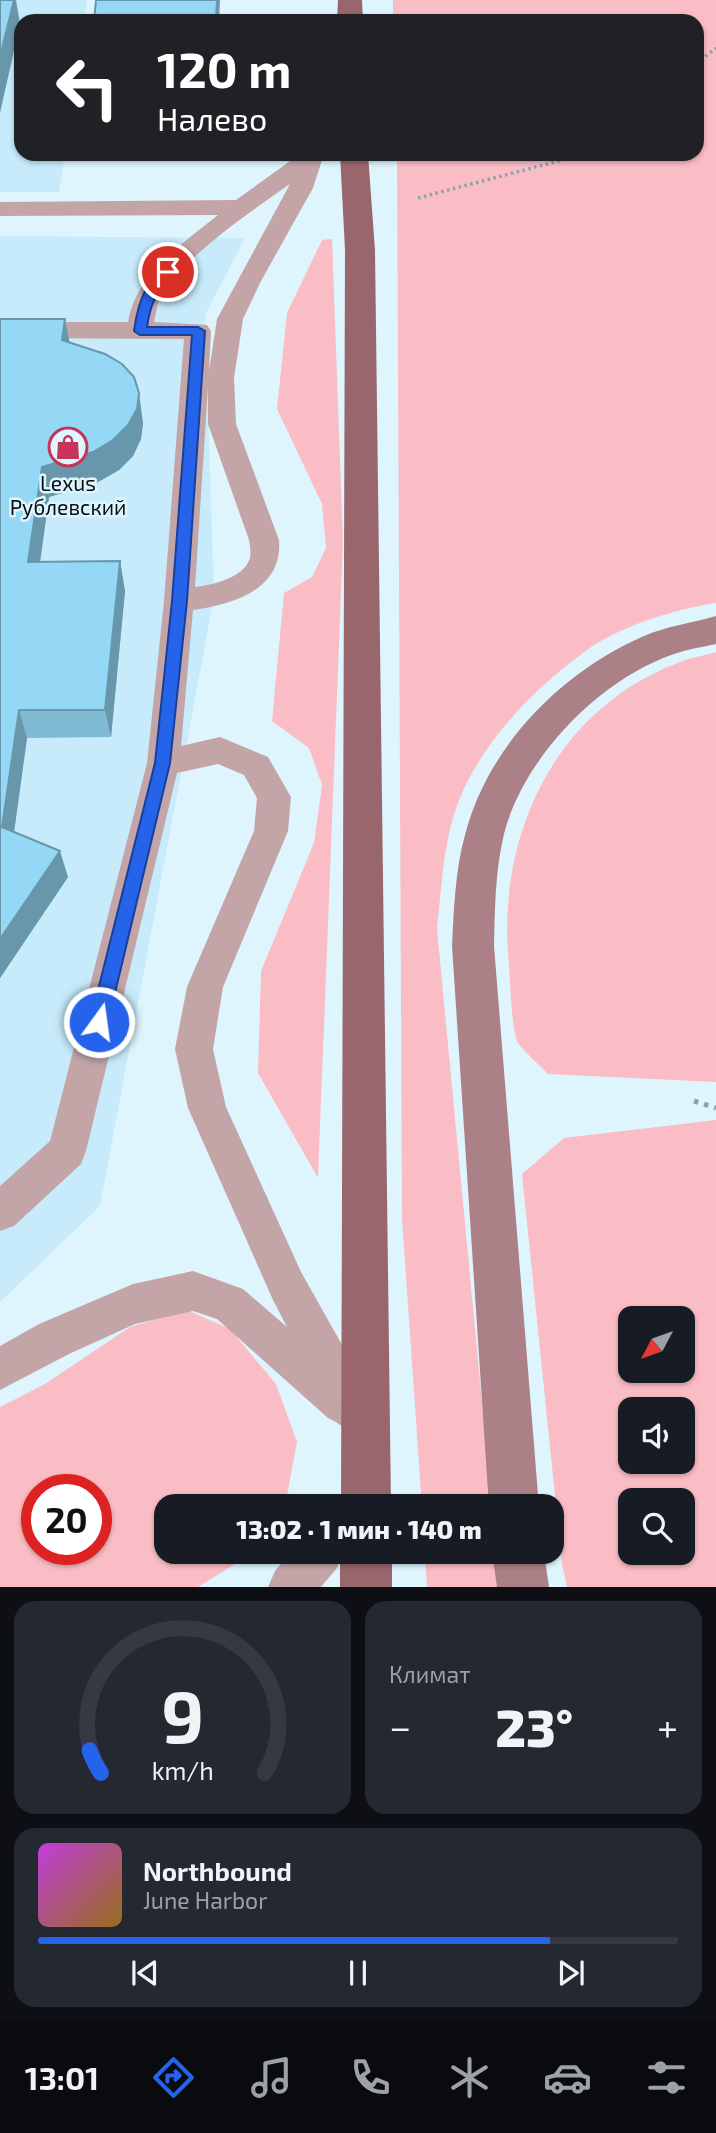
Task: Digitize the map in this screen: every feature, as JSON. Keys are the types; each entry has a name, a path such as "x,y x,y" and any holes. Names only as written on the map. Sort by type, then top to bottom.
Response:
{"main road":[{"path":"354,161 360,264 364,1494"},
{"path":"366,1564 366,1587"}],"street":[{"path":"513,1494 473,946 475,878 489,819 518,761 560,708 610,671 660,645 716,630"},
{"path":"520,1564 523,1587"}],"lane":[{"path":"140,331 144,305 152,289 183,255 242,207 305,161"},
{"path":"179,601 214,597 233,589 253,574 265,557 264,540 222,424 221,378 230,319 248,281 301,188 310,161"},
{"path":"0,209 242,207"},
{"path":"0,330 198,331 179,601 163,763 67,1151 0,1212"},
{"path":"163,763 220,750 256,765 274,797 271,831 205,987 194,1049 206,1108 287,1286 366,1424"},
{"path":"0,1369 54,1339 133,1304 193,1291 229,1303 366,1424"},
{"path":"291,1587 311,1564"}],"path":[{"path":"418,198 558,161"},
{"path":"694,1101 716,1108"}],"shaded area":[{"path":"0,0 87,0 85,14 14,14 14,161 64,161 59,192 0,192"},
{"path":"393,0 716,0 716,603 666,614 615,633 587,650 549,680 497,735 470,776 454,814 444,863 437,929 491,1494 421,1494 402,1219 397,161 704,161 704,14 393,14"},
{"path":"0,236 245,238 205,315 214,597 100,1206 0,1302"},
{"path":"332,239 343,542 318,1178 258,1073 261,971 314,843 322,785 309,748 272,721 284,593 312,577 326,548 322,504 277,409 287,313 322,240"},
{"path":"716,652 716,1082 548,1074 518,1043 513,1018 507,917 512,871 524,826 541,785 565,747 596,713 632,686 680,662"},
{"path":"716,1120 716,1587 567,1587 562,1564 564,1494 555,1494 522,1174 564,1138"},
{"path":"187,1310 230,1329 276,1384 297,1442 287,1494 154,1494 154,1564 235,1564 198,1587 0,1587 0,1407 45,1384 130,1327"},
{"path":"426,1564 500,1564 503,1587 427,1587"}],"building":[{"path":"0,0 14,0 0,57"},
{"path":"96,0 217,0 216,14 95,14"},
{"path":"0,319 65,319 62,340 105,354 122,364 134,377 139,393 137,409 128,425 113,440 93,452 42,467 28,562 120,561 105,710 19,710 2,827 60,851 0,939"}],"place":[{"name":"Lexus Рублевский","path":"68,447"}],"route":[{"path":"99,1022 163,763 179,601 198,331 140,331 144,305 152,289 168,272"}]}
